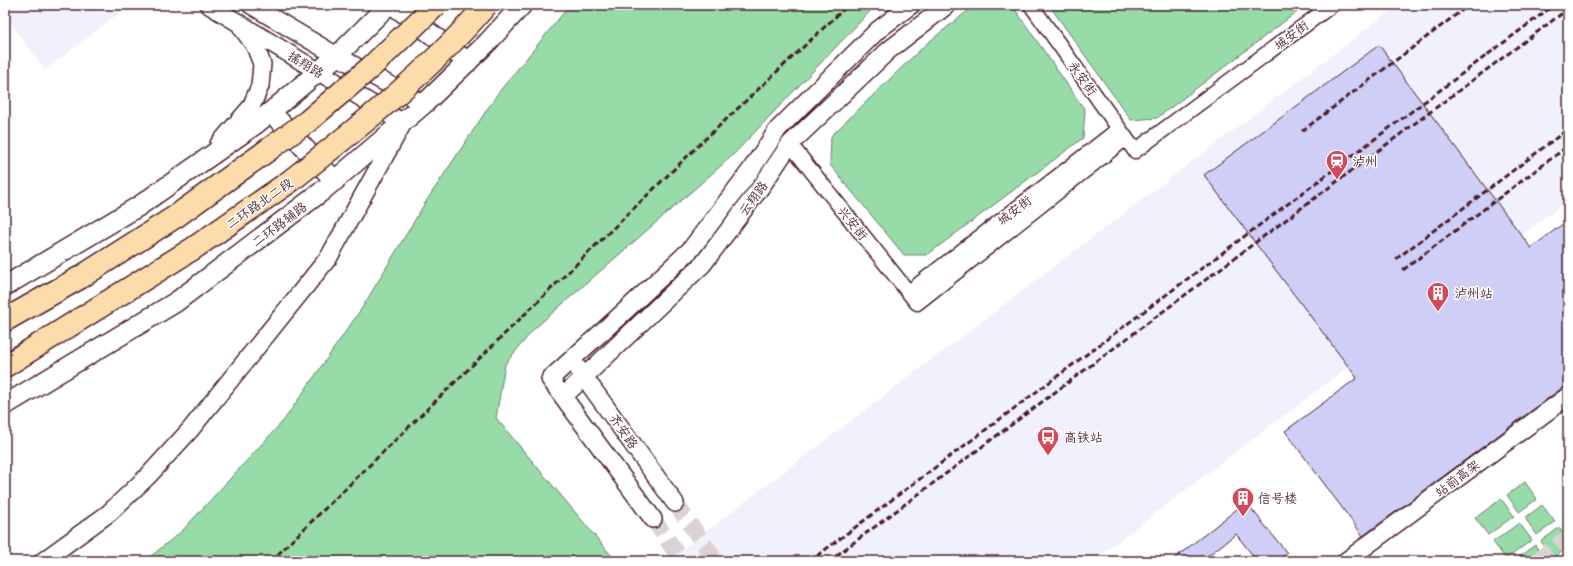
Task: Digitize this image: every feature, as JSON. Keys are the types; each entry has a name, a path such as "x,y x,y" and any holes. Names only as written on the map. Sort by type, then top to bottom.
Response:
{"highway":[{"path":"5,320 81,277 175,216 308,121 371,67 436,5"},
{"name":"二环路北二段","path":"5,366 194,248 289,182 400,91 466,28 486,5"}],"main road":[{"path":"5,286 139,206 256,124 320,72 388,5"},
{"path":"393,5 468,62"},
{"name":"二环路辅路","path":"5,405 176,302 321,192 424,104 468,62 522,5"},
{"path":"271,112 335,180"}],"street":[{"name":"摇翔路","path":"209,5 403,123"},
{"name":"摇翔路","path":"251,5 337,56 424,104"},
{"name":"云翔路","path":"910,5 878,30 778,129 750,170 691,248 625,311 550,379 564,396 584,375 638,327 703,264 763,184 790,144 889,50 947,5"},
{"name":"永安街","path":"1031,5 1135,151"},
{"name":"城安街","path":"1135,151 1332,5"},
{"path":"206,159 251,107 260,86 262,64 255,46 237,22"},
{"path":"43,561 109,513 148,476 190,430 329,257 403,123"},
{"name":"城安街","path":"913,297 1123,133"},
{"name":"兴安街","path":"790,144 913,297"},
{"name":"齐安路","path":"572,359 675,503"},
{"path":"564,396 653,520"},
{"name":"站前高架","path":"1346,561 1568,396"}],"shaded area":[{"path":"5,5 121,5 123,10 45,70 5,15"},
{"path":"1398,5 1568,5 1568,200 1092,561 667,561"}],"green space":[{"path":"570,5 876,5 731,157 534,329 505,364 496,418 616,561 145,561 182,531 284,420 362,308 425,203 498,93"},
{"path":"975,5 1014,8 1085,110 1083,138 927,255 904,255 830,165 831,136 925,45"},
{"path":"1049,5 1306,5 1157,118 1131,120"},
{"path":"1525,482 1537,499 1519,512 1507,495"},
{"path":"1501,499 1514,516 1488,535 1475,518"},
{"path":"1542,505 1555,522 1537,535 1525,518"},
{"path":"1519,523 1532,540 1506,559 1493,542"},
{"path":"1559,528 1568,540 1568,547 1553,558 1541,541"},
{"path":"1535,545 1546,561 1513,561"}],"building":[{"name":"泸州站","path":"1379,45 1531,248 1568,220 1568,386 1562,388 1363,536 1285,431 1357,378 1204,175"},
{"name":"信号楼","path":"1246,502 1287,553 1277,561 1257,561 1236,534 1201,561 1171,561"}],"tunnel":[{"path":"675,503 716,561"},
{"path":"653,519 682,561"},
{"path":"1537,561 1568,538"}],"railway":[{"path":"271,561 701,143 848,5"},
{"path":"1302,131 1469,5"},
{"path":"810,561 1554,5"},
{"path":"829,561 1568,9"},
{"path":"1396,259 1568,129"},
{"path":"1403,270 1568,146"}],"place":[{"name":"泸州","path":"1337,180"},
{"name":"泸州站","path":"1438,312"},
{"name":"高铁站","path":"1048,456"},
{"name":"信号楼","path":"1243,518"}]}
